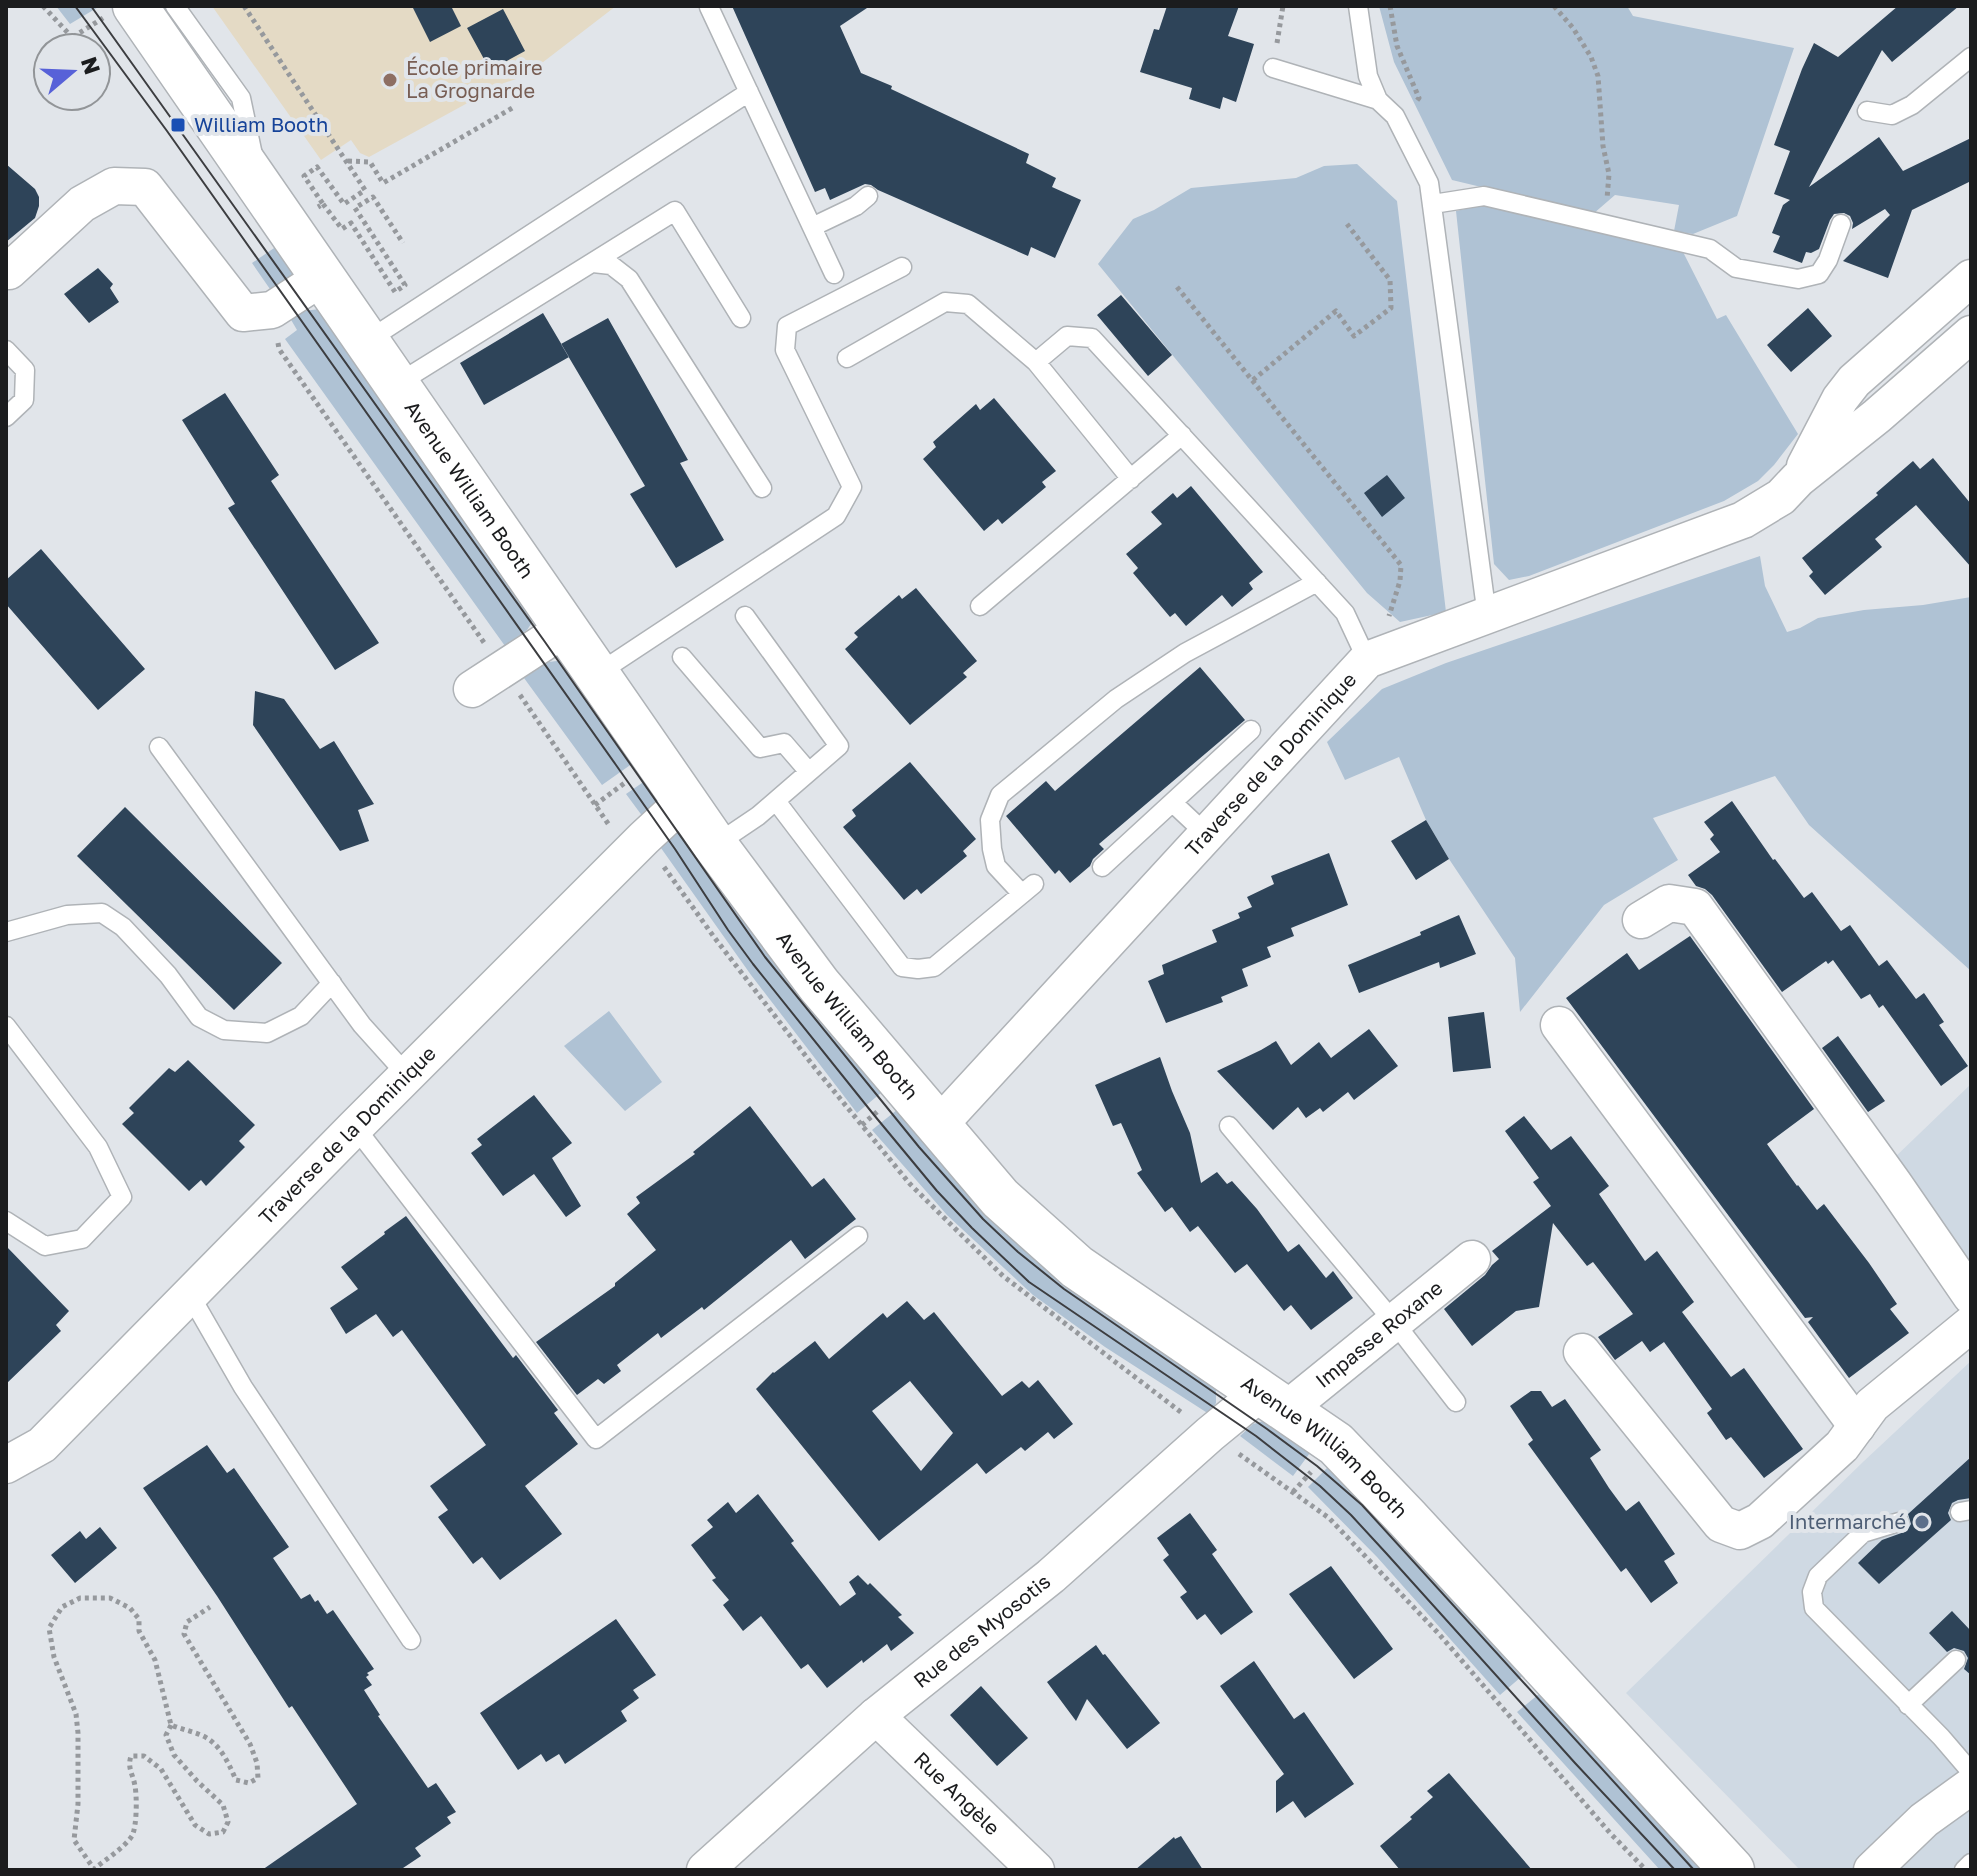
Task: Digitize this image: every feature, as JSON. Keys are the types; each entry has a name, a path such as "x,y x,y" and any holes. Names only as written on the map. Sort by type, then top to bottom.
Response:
{"street":[{"name":"Avenue William Booth","path":"135,6 715,845 819,985 1000,1198 1077,1267 1336,1444 1732,1870"},
{"path":"9,271 82,204 114,186 145,187 243,313 272,310 323,277"},
{"path":"1790,488 1840,399 1854,381 1964,303"},
{"name":"Traverse de la Dominique","path":"939,1125 1367,660 1743,520 1790,488 1877,416 1964,303"},
{"path":"1840,399 1877,416"},
{"path":"472,689 566,628"},
{"name":"Traverse de la Dominique","path":"6,1465 42,1445 632,849 684,801"},
{"path":"1641,920 1669,903 1695,907 1971,1296"},
{"path":"1559,1025 1857,1426"},
{"name":"Impasse Roxane","path":"1273,1401 1394,1322 1472,1259"},
{"path":"1582,1352 1721,1524 1740,1531 1760,1521 1842,1446 1872,1405 1971,1324"},
{"name":"Rue des Myosotis","path":"705,1870 876,1716 1051,1576 1210,1434 1273,1401"},
{"name":"Rue Angèle","path":"876,1716 1036,1870"},
{"path":"1872,1870 1924,1820 1971,1786"}],"lane":[{"path":"175,6 241,98 258,181"},
{"path":"1358,6 1368,76 1378,100 1398,121 1429,183 1487,616"},
{"path":"709,7 834,274"},
{"path":"1867,111 1892,115 1912,105 1971,57"},
{"path":"1273,68 1378,100"},
{"path":"367,341 749,92"},
{"path":"812,227 856,206 868,196"},
{"path":"1433,204 1484,196 1710,249 1736,268 1798,279 1819,274 1828,260 1841,224"},
{"path":"396,384 675,211 741,318"},
{"path":"593,263 611,265 629,279 762,488"},
{"path":"597,674 836,516 852,487 785,350 787,326 902,267"},
{"path":"847,358 945,302 968,304 1036,362 1131,479"},
{"path":"1036,362 1067,336 1092,338 1345,613 1367,660"},
{"path":"6,350 25,370 24,400 6,417"},
{"path":"980,606 1182,435"},
{"path":"776,801 902,967 934,967 1028,889 996,866 990,820 1000,795 1116,699 1185,653 1317,582"},
{"path":"715,845 758,816 839,746 745,616"},
{"path":"682,657 760,748 784,743 809,772"},
{"path":"1102,867 1251,730"},
{"path":"159,747 362,1025 407,1075"},
{"path":"1173,803 1206,834"},
{"path":"6,932 67,915 102,913 123,927 168,975 199,1017 224,1030 267,1033 301,1016 332,983"},
{"path":"6,1026 98,1147 122,1197 82,1239 45,1246 6,1221"},
{"path":"1229,1126 1394,1322 1456,1402"},
{"path":"355,1127 596,1439 858,1236"},
{"path":"190,1295 243,1387 411,1640"},
{"path":"1899,1522 1863,1533 1818,1576 1812,1592 1814,1608 1971,1772"},
{"path":"1908,1705 1956,1660"},
{"path":"1964,1870 1971,1863"}],"path":[{"path":"43,6 67,32"},
{"path":"244,6 365,190 344,204 317,167"},
{"path":"1273,68 1283,6"},
{"path":"1390,6 1397,46 1419,98 1398,121"},
{"path":"1554,6 1573,28 1591,57 1598,76 1603,146 1609,174 1604,224"},
{"path":"347,161 370,162 383,183 514,107"},
{"path":"323,204 342,229 351,223 395,292 405,285 355,208 373,197 403,243"},
{"path":"1253,380 1336,311 1354,336 1391,308 1390,280 1347,224"},
{"path":"1177,287 1401,565 1400,581 1386,623"},
{"path":"80,1598 110,1598 130,1608 139,1619 139,1631 155,1660 171,1725 166,1735 174,1755 223,1805 228,1822 223,1832 209,1834 195,1825 161,1769 144,1756 131,1756 128,1766 135,1787 136,1811 133,1834 94,1869 74,1840 78,1804 76,1714 54,1657 49,1628 62,1607 80,1598"},
{"path":"171,1725 203,1735 224,1753 236,1780 249,1783 258,1778 257,1763 250,1744 184,1634 187,1622 210,1607"}],"shaded area":[{"path":"56,6 100,6 70,24"},
{"name":"École primaire La Grognarde","path":"212,6 616,6 525,76 504,83 369,157 360,153 351,140 321,160"},
{"path":"1379,6 1627,6 1633,16 1794,48 1737,216 1693,234 1674,231 1679,205 1615,195 1593,214 1452,180 1394,62"},
{"path":"1357,164 1397,201 1446,612 1400,622 1367,593 1098,264 1133,219 1191,188 1296,178 1324,166"},
{"path":"1482,205 1683,252 1717,319 1726,315 1798,434 1774,465 1758,481 1724,501 1529,576 1509,580 1494,564 1456,211"},
{"path":"286,240 295,275 272,292 252,263"},
{"path":"320,309 535,618 527,630 505,646 285,339 297,330 290,318 303,311"},
{"path":"1760,556 1765,586 1787,632 1818,618 1971,597 1971,971 1809,825 1775,776 1653,818 1678,860 1604,905 1520,1012 1515,958 1426,820 1399,757 1345,780 1327,742 1382,689 1446,663"},
{"path":"564,660 643,756 602,785 524,678 549,662"},
{"path":"655,774 660,795 643,817 626,794"},
{"path":"685,830 888,1087 857,1113 751,975 656,841 670,831"},
{"path":"609,1011 662,1082 625,1111 564,1046"},
{"path":"1971,1084 1971,1264 1892,1160"},
{"path":"903,1105 1216,1388 1216,1403 1209,1414 1105,1347 1033,1295 947,1215 872,1130"},
{"path":"1971,1361 1971,1870 1800,1870 1626,1693"},
{"path":"1267,1420 1315,1446 1293,1476 1240,1436 1253,1424"},
{"path":"1335,1460 1527,1672 1500,1695 1377,1557 1308,1487"},
{"path":"1544,1690 1710,1870 1660,1870 1517,1712"}],"building":[{"path":"412,6 451,6 461,26 430,42"},
{"path":"732,6 870,6 840,26 861,73 1029,154 1026,163 1056,178 1052,187 1081,200 1055,258 1031,247 1028,256 871,185 865,184 830,200 825,188 815,192"},
{"path":"1167,6 1239,6 1228,36 1254,44 1236,102 1223,97 1220,109 1189,99 1192,88 1140,72 1154,29 1159,30"},
{"path":"1898,6 1959,6 1892,62 1882,50 1809,187 1879,137 1903,171 1971,138 1971,181 1912,210 1888,278 1843,261 1890,215 1885,209 1852,229 1850,216 1834,214 1819,249 1806,252 1802,263 1773,252 1780,236 1772,233 1783,205 1790,200 1774,194 1790,151 1774,145 1814,43 1838,57"},
{"path":"503,9 525,51 490,70 467,28"},
{"path":"6,164 35,189 39,206 35,218 6,242"},
{"path":"98,268 113,284 110,288 119,302 89,323 64,294"},
{"path":"1121,295 1172,355 1148,376 1097,315"},
{"path":"1808,308 1832,336 1791,372 1767,345"},
{"path":"543,313 569,357 484,405 460,363"},
{"path":"608,318 688,460 680,463 724,540 676,568 630,494 645,486 561,344"},
{"path":"225,393 279,475 271,481 379,643 335,670 228,508 235,504 182,420"},
{"path":"994,398 1056,471 1042,482 1046,487 1002,524 998,519 984,531 923,459 936,447 933,442 976,404 980,410"},
{"path":"1933,458 1971,504 1971,567 1916,505 1875,539 1882,547 1825,595 1809,576 1813,572 1802,558 1878,495 1876,493 1913,461 1920,469"},
{"path":"1387,475 1405,498 1382,517 1364,493"},
{"path":"1191,486 1263,572 1249,583 1253,589 1232,607 1222,595 1186,626 1175,613 1170,617 1133,573 1138,568 1126,554 1162,524 1151,512 1173,493 1177,498"},
{"path":"41,549 145,669 98,710 6,604 6,580"},
{"path":"916,588 977,661 963,673 967,677 910,725 845,649 858,637 854,633 899,595 902,599"},
{"path":"1200,667 1245,720 1099,844 1104,849 1070,883 1059,870 1055,874 1006,816 1046,781 1055,791"},
{"path":"255,691 284,699 320,749 334,741 374,804 358,810 369,841 340,851 253,725"},
{"path":"910,762 976,839 963,851 967,856 921,894 917,889 904,900 843,827 856,816 852,810"},
{"path":"1732,801 1804,898 1812,892 1841,931 1850,925 1879,966 1887,960 1916,999 1924,993 1944,1022 1939,1025 1968,1066 1941,1086 1883,1005 1879,1008 1870,994 1861,999 1833,960 1828,964 1826,961 1782,992 1712,895 1696,886 1688,875 1720,852 1710,839 1714,835 1704,822"},
{"path":"125,807 282,963 234,1010 77,856"},
{"path":"1426,820 1449,859 1416,880 1391,841"},
{"path":"1329,853 1348,905 1291,928 1294,936 1267,947 1271,957 1242,969 1248,986 1221,997 1223,1002 1166,1023 1148,981 1164,974 1162,965 1217,942 1212,930 1240,918 1238,913 1252,907 1247,897 1274,884 1271,876"},
{"path":"1459,915 1476,954 1440,968 1439,962 1359,993 1348,965 1421,935 1420,932"},
{"path":"1690,936 1814,1109 1767,1144 1817,1210 1824,1204 1869,1263 1897,1304 1890,1309 1909,1333 1849,1378 1808,1322 1813,1317 1805,1318 1566,998 1627,953 1639,970"},
{"path":"1484,1012 1491,1068 1453,1072 1448,1017"},
{"path":"1369,1029 1398,1066 1354,1100 1348,1092 1323,1112 1320,1108 1306,1118 1298,1107 1273,1130 1217,1071 1276,1041 1291,1065 1319,1042 1331,1058"},
{"path":"1838,1036 1885,1101 1868,1112 1822,1048"},
{"path":"1160,1057 1190,1133 1201,1183 1217,1172 1227,1184 1232,1181 1288,1252 1299,1244 1326,1278 1333,1271 1353,1298 1311,1330 1291,1305 1284,1311 1247,1264 1235,1273 1198,1226 1190,1232 1172,1207 1165,1212 1137,1173 1142,1170 1121,1123 1113,1126 1095,1085"},
{"path":"188,1060 255,1125 239,1141 245,1147 206,1186 201,1180 189,1191 122,1124 134,1113 129,1108 169,1068 175,1072"},
{"path":"534,1095 572,1143 552,1158 581,1206 566,1217 534,1174 503,1196 471,1153 482,1145 477,1139"},
{"path":"750,1106 812,1187 824,1178 856,1219 805,1259 791,1240 704,1310 702,1307 661,1338 658,1333 617,1365 621,1371 604,1384 598,1379 577,1395 536,1342 615,1286 656,1250 627,1214 640,1203 636,1197 695,1154 693,1152"},
{"path":"1524,1116 1551,1150 1571,1136 1609,1186 1599,1194 1645,1261 1657,1251 1694,1302 1682,1312 1731,1377 1744,1368 1803,1449 1764,1478 1731,1437 1726,1440 1707,1413 1712,1409 1664,1342 1650,1352 1642,1341 1615,1360 1598,1337 1633,1314 1593,1262 1587,1266 1553,1223 1539,1307 1516,1311 1472,1346 1444,1309 1485,1275 1499,1259 1492,1251 1551,1206 1533,1182 1539,1178 1505,1131"},
{"path":"406,1216 513,1358 516,1355 558,1410 554,1413 578,1444 525,1486 562,1534 500,1580 482,1557 473,1564 438,1517 448,1510 430,1486 486,1445 402,1330 393,1337 376,1314 346,1334 330,1308 358,1289 341,1267"},
{"path":"6,1246 69,1311 56,1325 61,1331 6,1384"},
{"path":"907,1301 924,1320 934,1312 1002,1396 1022,1381 1029,1388 1038,1380 1073,1424 1054,1439 1048,1432 1025,1451 1021,1447 986,1474 977,1463 879,1541 756,1389 773,1372 815,1341 829,1359 883,1313 887,1318","holes":["910,1381 953,1433 921,1471 872,1411"]},
{"path":"1531,1391 1541,1391 1552,1407 1565,1399 1601,1450 1590,1458 1609,1488 1626,1511 1639,1501 1675,1554 1664,1561 1678,1583 1651,1603 1626,1568 1621,1572 1528,1444 1533,1440 1510,1406"},
{"path":"207,1445 227,1473 234,1468 289,1547 273,1558 301,1599 310,1594 327,1614 333,1610 374,1669 366,1677 372,1685 364,1690 378,1716 428,1788 436,1783 456,1812 447,1817 451,1823 415,1848 421,1856 400,1870 262,1870 357,1804 292,1706 289,1708 143,1488"},
{"path":"1971,1457 1971,1498 1952,1503 1948,1513 1951,1520 1879,1584 1858,1563 1882,1540 1907,1531 1911,1524 1908,1514"},
{"path":"758,1494 840,1606 856,1594 849,1582 858,1575 902,1615 898,1617 914,1633 891,1651 887,1644 827,1688 808,1664 801,1669 761,1616 743,1631 723,1605 729,1600 712,1580 716,1578 691,1545 713,1527 707,1520 728,1502 736,1513"},
{"path":"1190,1513 1217,1550 1212,1554 1253,1612 1221,1635 1205,1614 1197,1620 1180,1597 1187,1592 1163,1560 1169,1555 1157,1538"},
{"path":"100,1527 117,1548 75,1583 51,1555 80,1531 86,1539"},
{"path":"1331,1566 1393,1649 1354,1679 1289,1594"},
{"path":"1952,1611 1971,1631 1971,1675 1964,1669 1968,1658 1964,1651 1954,1648 1947,1652 1929,1633"},
{"path":"616,1619 656,1675 633,1690 639,1698 621,1711 627,1721 565,1764 559,1754 546,1762 541,1754 518,1770 480,1713"},
{"path":"1096,1645 1160,1723 1127,1749 1087,1699 1076,1721 1047,1682"},
{"path":"1254,1661 1294,1719 1304,1712 1354,1784 1305,1818 1293,1801 1276,1813 1276,1781 1284,1774 1220,1686"},
{"path":"981,1686 1028,1738 997,1766 950,1715"},
{"path":"1449,1773 1532,1870 1400,1870 1380,1846 1433,1797 1427,1791"},
{"path":"1181,1836 1203,1870 1135,1870 1174,1837"}],"tram line":[{"path":"75,6 616,765 728,930 937,1191 1029,1282 1256,1436 1320,1486 1351,1515 1675,1870"},
{"path":"91,6 545,642 765,957 919,1147 983,1219 1018,1252 1064,1289 1267,1429 1362,1505 1694,1870"}],"place":[{"name":"École primaire La Grognarde","path":"390,80"},
{"name":"William Booth","path":"178,125"},
{"name":"Intermarché","path":"1922,1522"}]}
